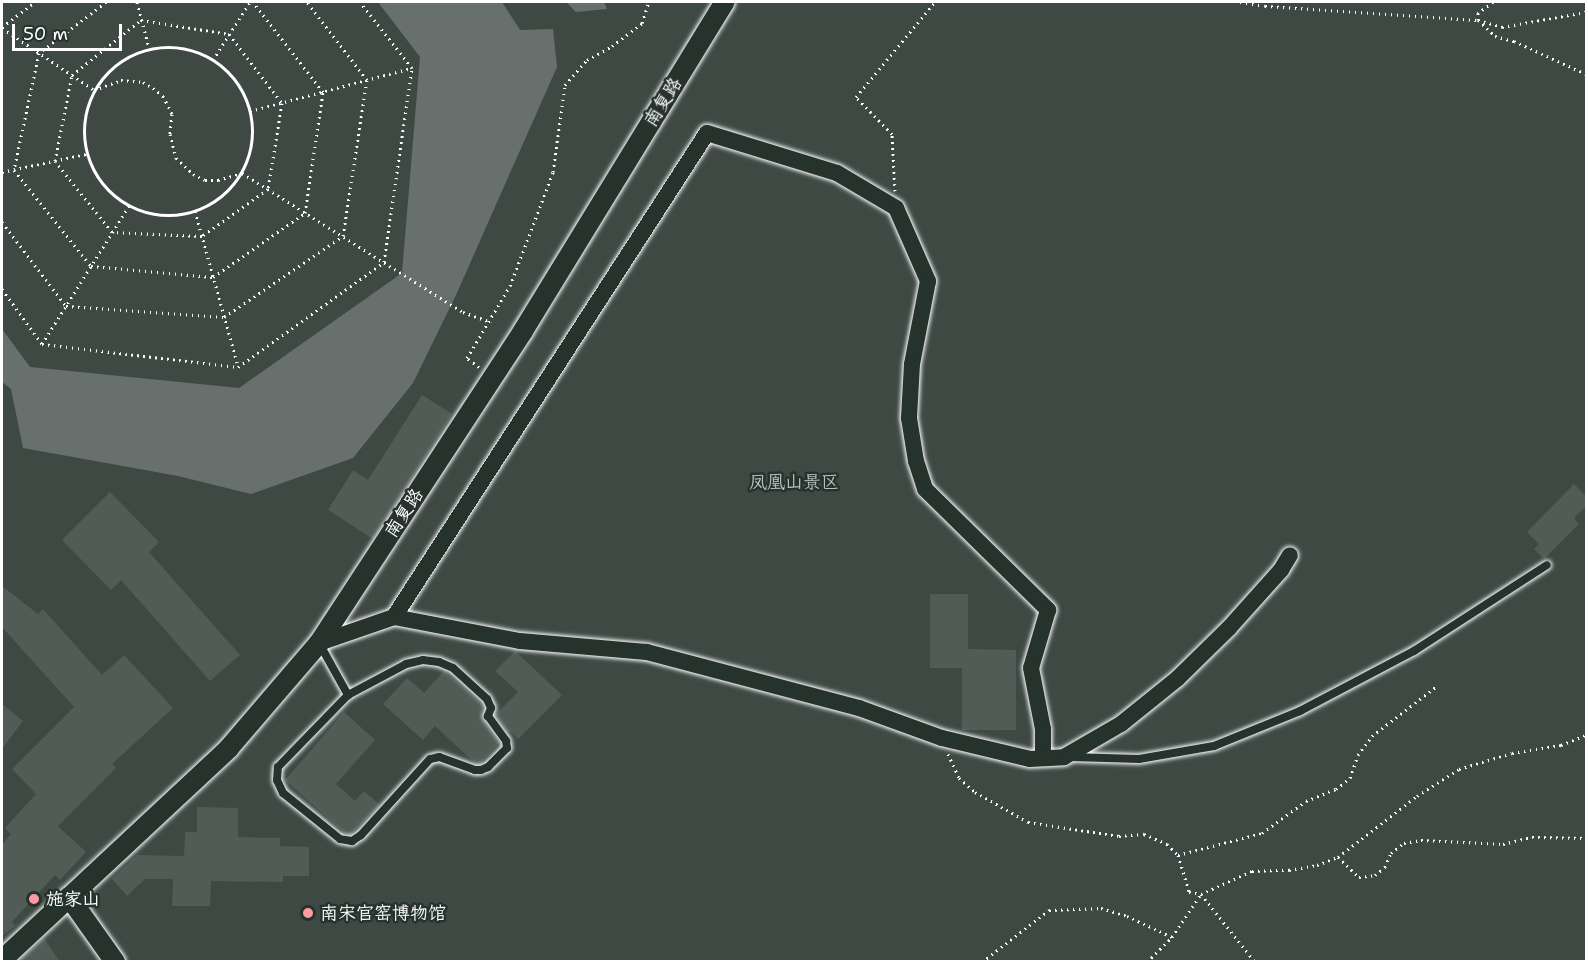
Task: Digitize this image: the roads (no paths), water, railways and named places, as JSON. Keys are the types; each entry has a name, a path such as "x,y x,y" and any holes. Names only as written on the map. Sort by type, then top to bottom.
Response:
{"street":[{"name":"南复路","path":"2,960 229,748 319,643 493,376 725,2"},
{"path":"394,617 707,133 837,173 896,208 928,281 912,364 909,418 916,461 924,489 1048,610 1031,668 1043,729 1043,758"},
{"path":"319,643 394,617 520,641 646,652 860,708 942,738 1030,759 1064,757 1121,724 1178,678 1229,628 1281,570 1290,555"},
{"path":"69,897 115,962"}],"lane":[{"path":"1064,757 1139,759 1214,746 1300,711 1414,651 1547,565"},
{"path":"319,643 348,695"},
{"path":"423,660 439,662 453,668 487,699 491,708 488,717 506,741 507,747 488,767 481,770 439,757 430,759 361,835 352,841 340,839 283,793 277,780 278,767 348,695 406,664 423,660"}],"place":[{"name":"施家山","path":"34,899"},
{"name":"南宋官窑博物馆","path":"308,913"}],"park label":[{"name":"凤凰山景区","path":"794,482"}]}
